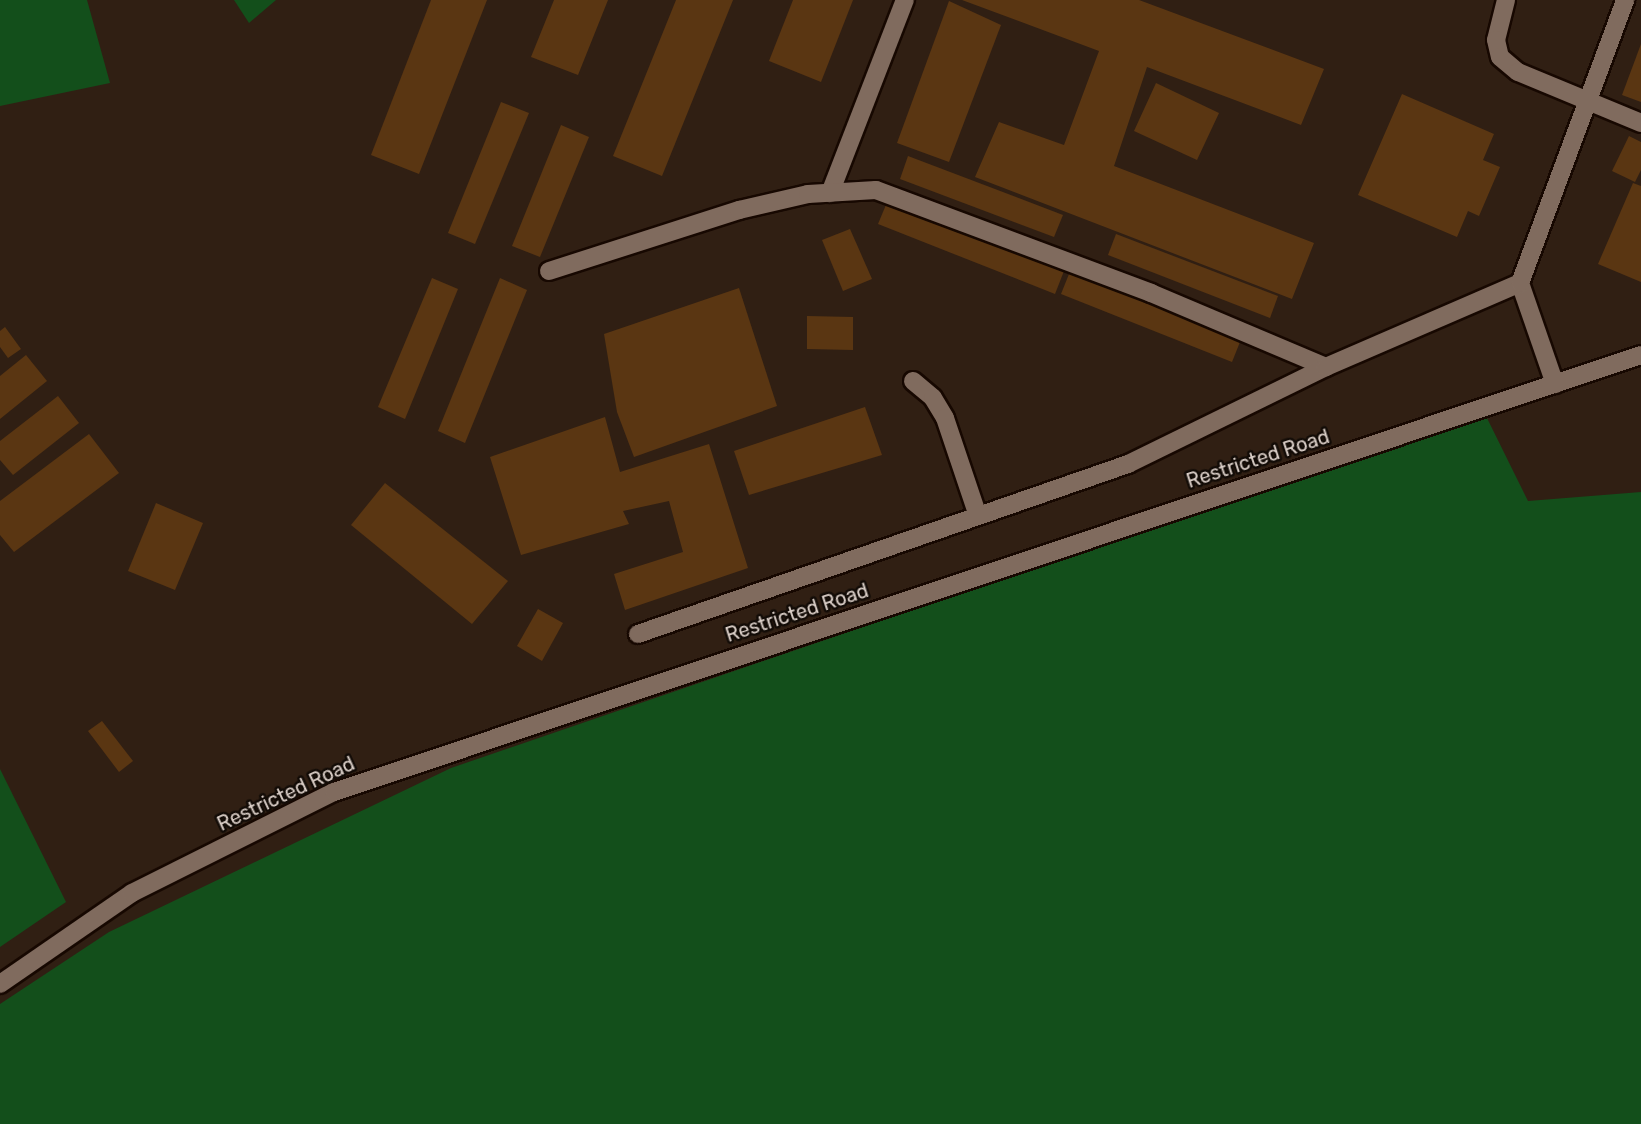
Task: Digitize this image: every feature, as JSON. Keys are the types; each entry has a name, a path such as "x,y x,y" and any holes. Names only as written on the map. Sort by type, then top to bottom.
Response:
{"street":[{"path":"830,193 905,0"},
{"path":"1506,0 1496,40 1500,57 1518,72 1641,123"},
{"path":"1555,384 1520,283 1624,0"},
{"path":"549,271 740,210 808,194 876,190 1151,293 1326,367"},
{"path":"638,634 1128,464 1326,367 1520,283"},
{"name":"Restricted Road","path":"0,984 132,893 334,792 1641,355"},
{"path":"913,381 933,398 945,418 978,516"}],"green space":[{"path":"0,0 87,0 110,83 0,106"},
{"path":"234,0 276,0 249,23"},
{"path":"1485,414 1528,501 1641,492 1641,1124 0,1124 0,1004 109,932 451,768"},
{"path":"0,769 66,902 0,947"}],"building":[{"path":"431,0 487,0 419,174 371,155"},
{"path":"554,0 608,0 578,75 531,57"},
{"path":"676,0 733,0 662,176 613,156"},
{"path":"793,0 853,0 821,82 769,61"},
{"path":"962,0 1139,0 1324,69 1301,125 1147,67 1114,166 1314,243 1292,299 975,177 999,122 1064,145 1099,51"},
{"path":"949,1 1001,25 949,162 897,143"},
{"path":"1641,44 1641,102 1622,95"},
{"path":"1156,83 1219,113 1197,160 1134,131"},
{"path":"1402,94 1494,134 1483,160 1500,167 1479,216 1468,211 1457,237 1358,195"},
{"path":"501,102 529,113 475,244 448,233"},
{"path":"561,125 589,137 540,257 512,246"},
{"path":"1629,136 1641,142 1641,170 1635,182 1612,171"},
{"path":"908,156 1063,215 1054,237 900,179"},
{"path":"1633,183 1641,186 1641,282 1598,264"},
{"path":"888,200 1064,271 1055,294 878,224"},
{"path":"850,229 872,279 843,291 822,240"},
{"path":"1116,234 1278,296 1270,318 1108,255"},
{"path":"1071,269 1242,337 1232,362 1061,294"},
{"path":"432,278 458,289 405,419 378,407"},
{"path":"500,278 527,290 465,443 438,431"},
{"path":"739,288 777,406 634,457 617,412 604,334"},
{"path":"807,316 853,317 853,350 807,349"},
{"path":"5,327 21,349 8,358 0,347 0,331"},
{"path":"26,355 47,381 0,419 0,376"},
{"path":"58,396 79,423 13,475 0,460 0,441"},
{"path":"865,407 882,455 749,495 734,451"},
{"path":"605,417 620,472 709,444 748,568 625,610 614,574 683,552 669,501 623,511 629,524 521,555 490,457"},
{"path":"89,434 119,473 14,552 0,535 0,501"},
{"path":"385,483 508,581 472,624 351,525"},
{"path":"156,503 203,523 175,590 128,571"},
{"path":"538,609 563,623 542,661 517,646"},
{"path":"102,721 133,761 119,772 88,731"}]}
